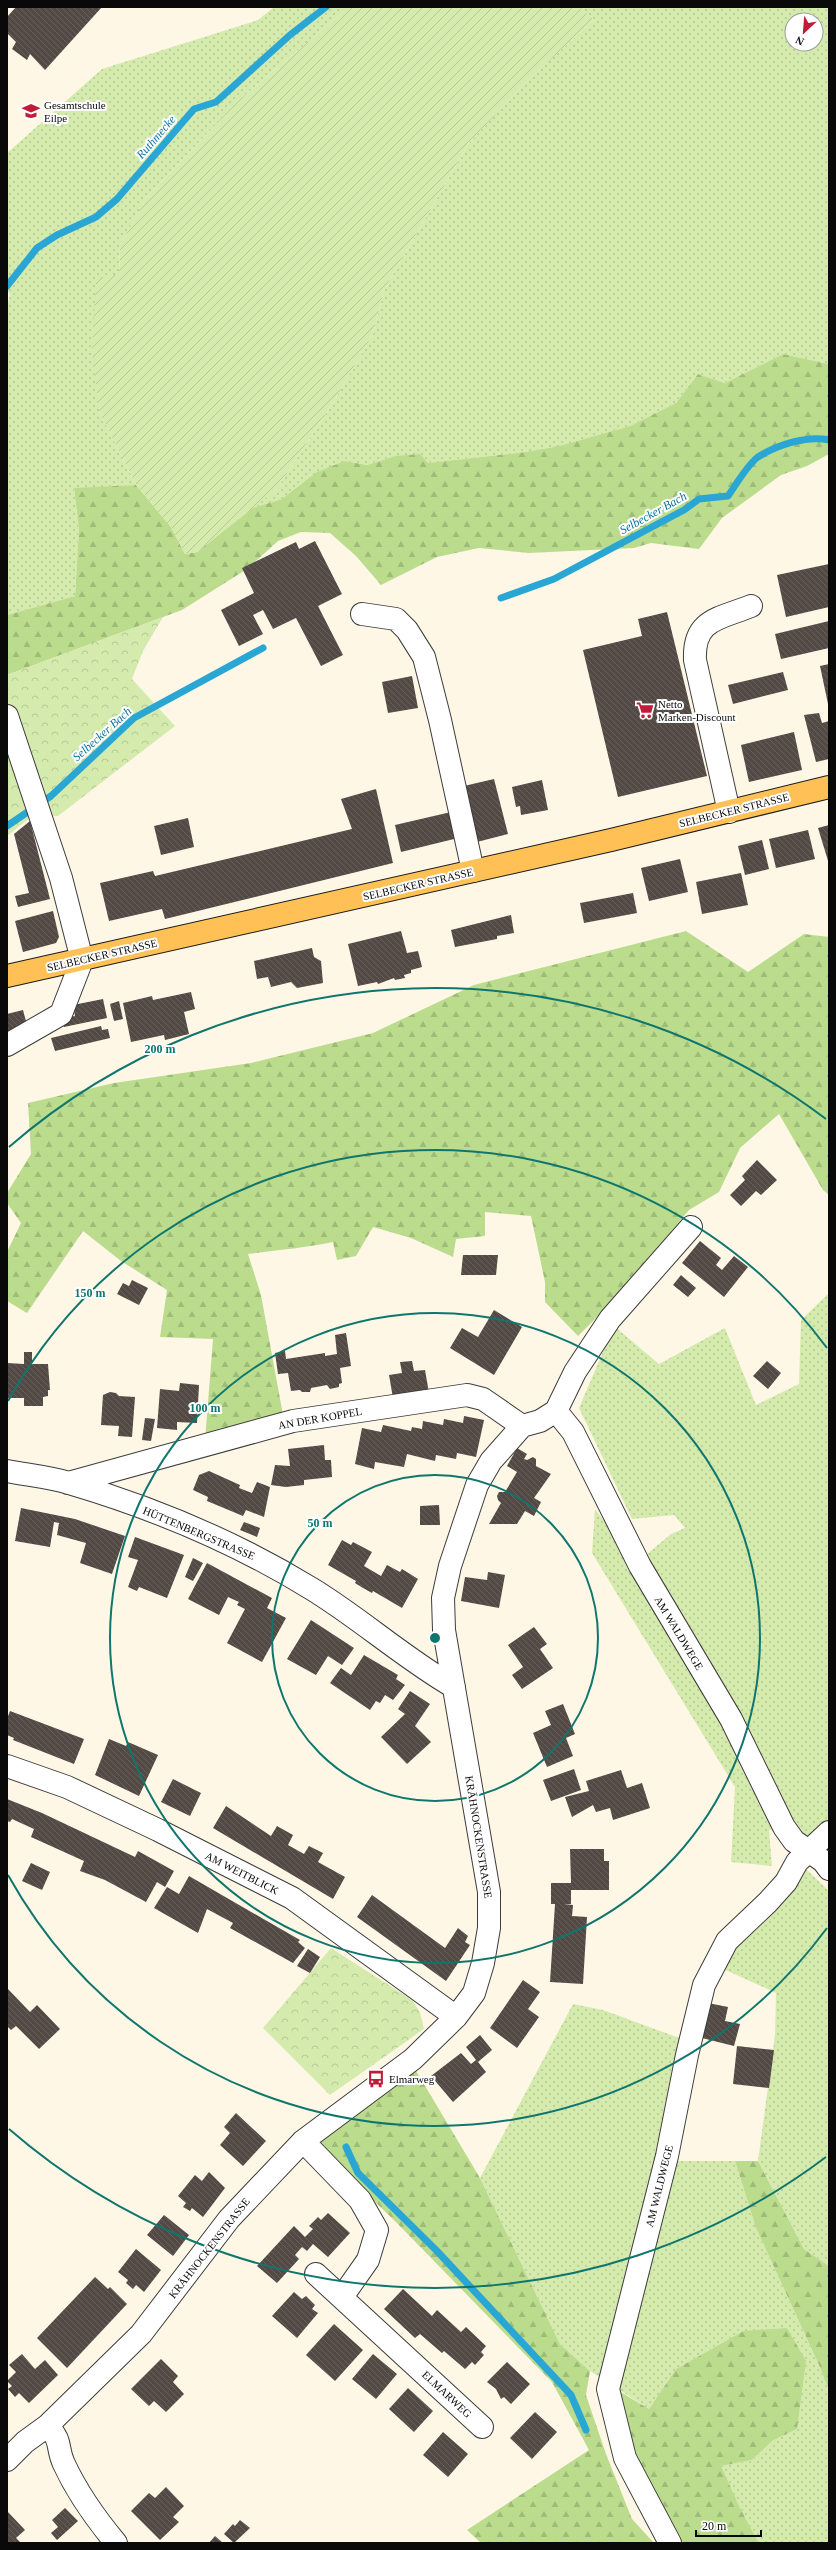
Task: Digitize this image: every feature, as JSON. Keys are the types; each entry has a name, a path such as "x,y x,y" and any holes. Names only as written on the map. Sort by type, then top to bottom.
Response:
{"main road":[{"name":"SELBECKER STRASSE","path":"7,976 473,871 729,812 829,787"}],"street":[{"path":"729,812 695,660 694,643 707,624 751,606"},
{"path":"362,614 396,619 408,630 424,657 440,720 473,871"},
{"path":"7,716 60,878 82,960 61,1014 7,1045"},
{"path":"522,1426 540,1421 556,1411 575,1372 610,1319 691,1227"},
{"name":"AN DER KOPPEL","path":"68,1483 293,1421 467,1394 483,1399 522,1426"},
{"name":"AM WALDWEGE","path":"556,1411 573,1432 640,1566 731,1719 784,1827 794,1842 806,1852 823,1861 829,1870"},
{"name":"KRÄHNOCKENSTRASSE","path":"7,2460 26,2442 47,2426 141,2334 229,2219 303,2141 413,2059 456,2017 474,1993 483,1962 489,1928 489,1892 444,1630 443,1598 450,1566 477,1485 491,1461 522,1426"},
{"name":"HÜTTENBERGSTRASSE","path":"7,1471 68,1483 152,1512 241,1549 313,1590 421,1667 454,1687"},
{"name":"AM WEITBLICK","path":"7,1766 74,1791 158,1830 292,1898 456,2017"},
{"path":"806,1852 829,1832"},
{"name":"AM WALDWEGE","path":"670,2543 625,2458 608,2389 665,2163 698,2002 704,1984 727,1941 768,1902 806,1852"},
{"path":"303,2141 360,2200 377,2230 368,2260 342,2297"},
{"name":"ELMARWEG","path":"316,2274 482,2427"},
{"path":"47,2426 57,2435 63,2462 80,2495 116,2543"}],"green space":[{"path":"274,7 349,7 238,101 146,198 120,245 119,274 99,411 136,485 74,489 79,529 75,596 7,615 7,307 10,295 7,289 7,153 102,69 258,20"},
{"path":"349,7 580,7 594,20 526,82 469,143 384,290 373,334 331,406 276,490 197,552 185,554 171,527 136,485 99,411 92,353 96,279 119,274 120,245 146,198 238,101"},
{"path":"580,7 829,7 829,364 783,354 725,383 698,374 676,403 630,426 559,446 525,452 428,463 395,456 367,465 345,461 282,499 252,508 276,490 331,406 373,334 384,290 469,143 526,82 594,20"},
{"path":"783,354 829,364 829,454 807,466 781,475 722,518 699,549 651,543 634,548 529,553 479,548 437,557 381,585 356,556 330,533 301,532 278,541 247,569 182,610 7,675 7,615 75,596 79,529 74,488 136,485 171,527 185,554 197,552 252,508 282,499 317,472 345,461 367,465 395,456 420,454 428,463 525,452 559,446 630,426 676,403 698,374 725,383"},
{"path":"163,617 143,651 132,679 175,726 58,816 31,817 7,836 7,675"},
{"path":"686,931 748,972 804,934 829,937 829,1195 823,1190 779,1114 740,1148 719,1192 689,1210 611,1303 578,1336 545,1302 545,1282 531,1216 485,1212 485,1236 456,1239 453,1257 411,1238 373,1227 356,1256 337,1260 333,1242 248,1254 261,1295 283,1415 205,1440 213,1339 160,1337 167,1290 121,1261 83,1231 27,1313 7,1301 7,1252 21,1223 7,1203 7,1193 31,1154 28,1103 114,1083 251,1063 373,1033 474,985"},
{"path":"829,1293 829,1864 798,1827 769,1830 772,1866 731,1862 735,1787 592,1553 595,1509 622,1544 634,1565 671,1534 685,1528 674,1515 632,1519 579,1408 614,1326 659,1364 725,1328 756,1405 799,1384 801,1320"},
{"path":"806,1869 829,1891 829,2266 804,2249 758,2161 775,2035 776,1993 719,1967 745,1933 785,1899"},
{"path":"331,1948 412,2000 420,2012 424,2029 330,2095 263,2028"},
{"path":"573,2004 603,2010 682,2039 672,2161 735,2161 756,2228 819,2365 829,2391 829,2543 759,2543 720,2466 752,2460 772,2441 797,2429 743,2331 676,2369 649,2409 590,2371 560,2344 480,2178"},
{"path":"412,2064 480,2178 560,2344 590,2371 586,2395 606,2454 632,2519 654,2543 481,2543 467,2530 589,2450 552,2382 394,2220 311,2141"},
{"path":"735,2161 758,2161 804,2249 829,2266 829,2391 819,2365 756,2228"},
{"path":"787,2328 806,2361 797,2429 772,2441 752,2460 721,2466 740,2508 759,2543 681,2543 681,2538 634,2459 614,2388 649,2409 676,2369 743,2331"}],"building":[{"path":"16,7 102,7 45,70 30,54 27,60 12,49 16,42 7,33 7,17"},
{"path":"315,541 342,594 318,606 343,655 321,666 296,618 273,629 263,610 253,615 263,634 239,646 221,610 254,593 242,568 296,542 299,549"},
{"path":"829,564 829,607 786,617 777,575"},
{"path":"667,612 707,776 618,797 583,650 642,636 638,619"},
{"path":"829,621 829,648 781,659 775,634"},
{"path":"829,664 829,703 828,704 820,666"},
{"path":"783,672 788,690 733,704 728,685"},
{"path":"412,676 418,708 388,713 382,682"},
{"path":"819,713 822,723 829,721 829,759 816,762 804,715"},
{"path":"794,732 802,770 749,782 741,745"},
{"path":"494,779 508,834 477,842 464,786"},
{"path":"542,780 548,810 521,815 520,806 516,807 512,787"},
{"path":"376,789 393,863 165,919 162,909 109,921 100,883 153,871 155,876 352,829 341,799"},
{"path":"451,812 458,838 401,852 395,825"},
{"path":"188,818 194,847 161,855 154,826"},
{"path":"30,821 50,899 18,907 15,896 29,893 14,834"},
{"path":"829,825 829,864 818,828"},
{"path":"808,830 815,859 776,868 769,839"},
{"path":"762,840 769,869 745,875 738,846"},
{"path":"680,859 688,892 649,901 641,868"},
{"path":"741,873 748,905 702,914 696,882"},
{"path":"633,893 637,913 584,923 580,903"},
{"path":"53,911 59,937 56,943 23,952 15,921"},
{"path":"511,915 514,933 497,936 497,939 455,947 451,930"},
{"path":"401,931 407,953 418,951 422,967 411,970 411,973 404,975 405,978 395,980 394,978 378,984 377,982 358,986 348,944"},
{"path":"312,948 314,957 321,961 323,983 297,988 291,982 271,987 268,977 257,979 254,961"},
{"path":"191,992 195,1009 184,1012 189,1034 165,1040 164,1035 131,1042 123,1003 152,996 153,1000"},
{"path":"103,999 107,1018 64,1027 62,1018 75,1016 73,1005"},
{"path":"119,1001 123,1019 114,1021 110,1004"},
{"path":"23,1010 28,1029 7,1042 7,1014"},
{"path":"101,1026 102,1030 108,1029 110,1038 55,1051 51,1038"},
{"path":"757,1160 777,1180 761,1195 756,1191 741,1206 730,1195 745,1180 742,1176"},
{"path":"700,1241 721,1258 716,1265 722,1270 734,1256 748,1267 724,1297 682,1263"},
{"path":"463,1255 498,1255 496,1275 461,1275"},
{"path":"681,1275 696,1288 688,1297 673,1285"},
{"path":"132,1280 148,1288 139,1305 117,1294 123,1283 129,1286"},
{"path":"494,1310 522,1327 494,1375 450,1348 462,1328 478,1337"},
{"path":"346,1333 351,1366 340,1368 342,1383 339,1384 339,1387 330,1389 327,1385 311,1388 310,1392 302,1392 300,1390 291,1391 288,1373 278,1374 275,1353 285,1351 286,1359 325,1353 325,1356 337,1354 335,1335"},
{"path":"24,1352 32,1352 32,1364 48,1364 50,1390 48,1390 48,1396 43,1397 43,1406 24,1406 24,1398 7,1398 7,1363 24,1364"},
{"path":"412,1361 414,1371 425,1370 429,1393 393,1398 389,1375 402,1373 400,1362"},
{"path":"767,1361 781,1373 768,1389 753,1376"},
{"path":"180,1383 199,1385 197,1423 177,1422 177,1430 157,1428 160,1389 179,1391"},
{"path":"110,1392 116,1393 119,1396 135,1397 132,1437 118,1436 119,1426 101,1425 103,1395"},
{"path":"464,1416 484,1420 476,1457 457,1453 456,1459 436,1455 435,1461 407,1454 404,1467 375,1462 374,1469 355,1464 362,1428 381,1432 383,1425 411,1431 412,1427 422,1429 423,1421 443,1425 444,1419 463,1423"},
{"path":"145,1418 155,1419 151,1441 142,1440"},
{"path":"324,1445 325,1460 331,1460 332,1477 304,1480 304,1485 286,1487 271,1485 275,1465 290,1466 288,1449"},
{"path":"517,1448 527,1454 524,1459 527,1460 533,1457 536,1459 536,1466 551,1474 534,1498 541,1502 534,1516 525,1511 517,1524 489,1524 501,1503 497,1496 499,1492 505,1492 517,1472 507,1466"},
{"path":"209,1471 240,1485 239,1488 252,1493 257,1482 270,1487 264,1517 246,1510 243,1516 207,1501 208,1497 193,1490 199,1475"},
{"path":"439,1505 440,1525 420,1525 420,1506"},
{"path":"21,1508 75,1519 125,1536 112,1574 80,1563 86,1543 57,1535 59,1523 54,1522 50,1547 15,1541"},
{"path":"244,1522 260,1528 257,1537 240,1530"},
{"path":"135,1537 184,1555 167,1598 139,1587 137,1591 128,1587 138,1560 128,1557"},
{"path":"342,1540 351,1545 353,1542 372,1552 364,1566 381,1576 387,1565 400,1572 402,1569 418,1579 402,1608 373,1591 372,1593 363,1588 355,1583 356,1581 328,1565"},
{"path":"193,1558 203,1563 193,1581 185,1577"},
{"path":"207,1563 272,1598 267,1608 286,1618 262,1662 227,1643 245,1609 237,1605 239,1602 228,1597 219,1615 188,1599"},
{"path":"488,1572 505,1575 499,1608 461,1601 465,1577 487,1580"},
{"path":"311,1620 354,1648 342,1665 328,1656 316,1675 287,1659"},
{"path":"534,1627 547,1644 540,1649 553,1668 522,1689 512,1675 523,1667 508,1645"},
{"path":"364,1655 398,1675 396,1679 405,1685 393,1700 385,1695 380,1703 376,1701 370,1710 330,1683 341,1668 351,1675"},
{"path":"410,1691 430,1704 415,1726 431,1742 407,1764 381,1737 405,1714 398,1709"},
{"path":"563,1704 575,1734 566,1738 573,1756 547,1767 533,1733 551,1725 545,1711"},
{"path":"10,1711 84,1739 74,1764 13,1740 14,1738 7,1735 7,1719"},
{"path":"109,1739 126,1746 128,1742 158,1755 139,1796 95,1775"},
{"path":"574,1769 581,1790 551,1801 543,1780"},
{"path":"621,1770 627,1788 642,1783 650,1808 613,1820 610,1808 596,1812 593,1805 572,1817 565,1797 589,1791 586,1781"},
{"path":"173,1779 201,1793 190,1816 161,1802"},
{"path":"7,1799 42,1813 135,1857 138,1851 174,1871 165,1887 157,1882 146,1902 105,1880 80,1871 84,1861 31,1837 34,1829 12,1819 10,1822 7,1821"},
{"path":"226,1806 271,1836 277,1826 293,1835 288,1845 304,1854 309,1846 323,1853 318,1862 345,1877 333,1899 213,1828"},
{"path":"570,1849 604,1849 604,1861 609,1861 609,1890 571,1890 571,1904 564,1904 573,1905 572,1916 587,1917 583,1984 550,1982 555,1904 551,1904 551,1883 571,1883"},
{"path":"31,1863 50,1872 42,1890 22,1881"},
{"path":"189,1876 300,1940 298,1942 305,1948 293,1963 230,1928 233,1923 207,1909 198,1933 154,1908 167,1887 179,1894"},
{"path":"372,1895 445,1948 458,1928 468,1936 465,1942 470,1945 446,1981 357,1917"},
{"path":"308,1949 320,1957 310,1973 297,1966"},
{"path":"523,1980 540,1992 528,2009 539,2017 517,2048 490,2028"},
{"path":"7,1988 30,2012 37,2005 60,2029 39,2049 16,2026 11,2030 7,2026"},
{"path":"708,2003 728,2007 725,2021 740,2024 734,2046 702,2038"},
{"path":"480,2035 492,2050 478,2062 486,2072 453,2102 431,2076 461,2053 471,2064 476,2060 466,2047"},
{"path":"737,2046 774,2050 769,2088 733,2084"},
{"path":"236,2113 266,2141 243,2166 220,2145 230,2133 224,2127"},
{"path":"209,2172 225,2188 203,2217 192,2208 190,2211 183,2207 186,2203 178,2196 195,2175 202,2181"},
{"path":"328,2213 350,2233 328,2257 313,2244 307,2251 302,2247 295,2255 299,2259 277,2283 257,2266 294,2226 305,2237 313,2229 309,2226 318,2217 321,2220"},
{"path":"164,2215 189,2235 173,2256 147,2235"},
{"path":"136,2249 161,2270 144,2292 136,2285 133,2289 126,2283 128,2280 118,2272"},
{"path":"95,2277 108,2289 110,2287 127,2304 67,2368 37,2338"},
{"path":"403,2289 432,2316 437,2310 461,2332 466,2327 486,2346 481,2352 484,2355 475,2365 472,2362 465,2369 444,2351 442,2353 420,2334 415,2338 384,2309"},
{"path":"294,2292 302,2299 306,2296 315,2305 312,2309 318,2313 297,2338 272,2316"},
{"path":"334,2324 363,2350 335,2381 306,2355"},
{"path":"22,2354 35,2369 45,2360 58,2375 29,2403 19,2393 15,2397 8,2389 12,2386 7,2381 16,2372 9,2365"},
{"path":"373,2354 397,2374 376,2399 352,2379"},
{"path":"161,2359 178,2376 173,2382 184,2394 166,2412 154,2401 149,2406 131,2389"},
{"path":"507,2362 530,2384 511,2404 504,2397 501,2399 496,2389 487,2382"},
{"path":"408,2388 433,2411 414,2432 389,2409"},
{"path":"535,2412 557,2432 532,2459 510,2438"},
{"path":"443,2432 468,2454 448,2477 423,2455"},
{"path":"166,2487 184,2506 173,2517 179,2522 160,2540 131,2511 149,2493 155,2498"},
{"path":"65,2508 78,2521 57,2540 51,2533 58,2527 52,2520"},
{"path":"7,2511 25,2530 16,2538 21,2543 7,2543"},
{"path":"240,2520 250,2528 234,2543 224,2534 233,2524 235,2526"},
{"path":"215,2536 223,2543 209,2543"}],"waterway":[{"name":"Ruthmecke","path":"7,286 37,248 57,235 96,217 117,199 194,109 216,102 290,35 326,7"},
{"name":"Selbecker Bach","path":"501,598 554,579 684,510 699,499 728,496 754,460 774,449 802,440 829,440"},
{"name":"Selbecker Bach","path":"7,826 51,796 134,718 263,648"},
{"path":"346,2147 358,2173 437,2251 571,2395 586,2430"}],"place":[{"name":"Gesamtschule Eilpe","path":"31,111"},
{"name":"Netto Marken-Discount","path":"645,710"},
{"name":"Elmarweg","path":"376,2079"}]}
